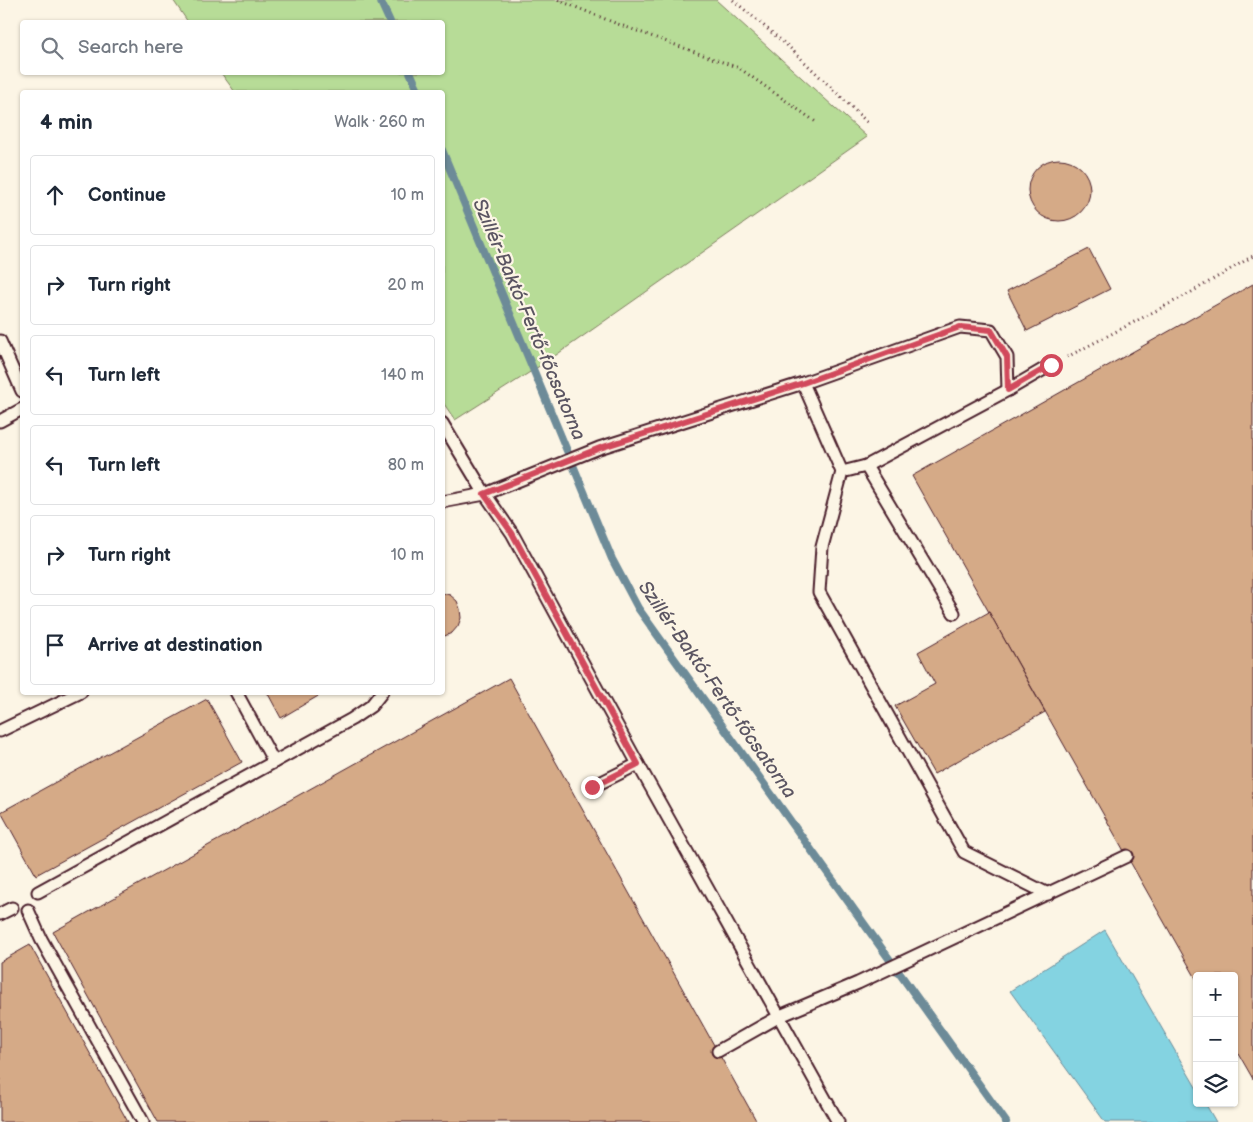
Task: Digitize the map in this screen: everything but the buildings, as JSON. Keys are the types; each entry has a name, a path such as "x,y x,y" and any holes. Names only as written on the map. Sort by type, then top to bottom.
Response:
{"lane":[{"path":"445,501 484,494 600,448 803,383 960,327 991,330 1007,357 1008,390"},
{"path":"0,341 20,386"},
{"path":"842,472 866,466 1051,365"},
{"path":"803,383 842,472 822,547 820,592 964,852 1048,894"},
{"path":"0,421 20,410"},
{"path":"445,429 484,494 512,533 638,764 838,1122"},
{"path":"866,466 954,613"},
{"path":"0,731 75,695"},
{"path":"238,695 274,762"},
{"path":"38,892 352,719 371,706 380,695"},
{"path":"592,787 638,764"},
{"path":"718,1051 780,1016 858,983 1127,856"},
{"path":"0,914 12,908"},
{"path":"28,910 46,947 143,1122"}],"path":[{"path":"558,0 739,68 816,122"},
{"path":"733,0 789,47 869,124"},
{"path":"1051,365 1190,293 1253,256"}],"green space":[{"path":"173,0 716,0 867,137 549,360 455,420 445,405 445,90 234,90 222,75 445,75 445,20 187,20"}],"water":[{"path":"1105,930 1193,1082 1193,1107 1207,1107 1216,1122 1105,1122 1010,991"}],"waterway":[{"name":"Szillér-Baktó-Fertő-főcsatorna","path":"380,0 389,20"},
{"name":"Szillér-Baktó-Fertő-főcsatorna","path":"411,75 418,90"},
{"name":"Szillér-Baktó-Fertő-főcsatorna","path":"445,157 612,559 638,608 1006,1122"}],"route":[{"path":"592,787 638,764 512,533 484,494 600,448 803,383 960,327 991,330 1007,357 1008,390 1051,365"}]}
